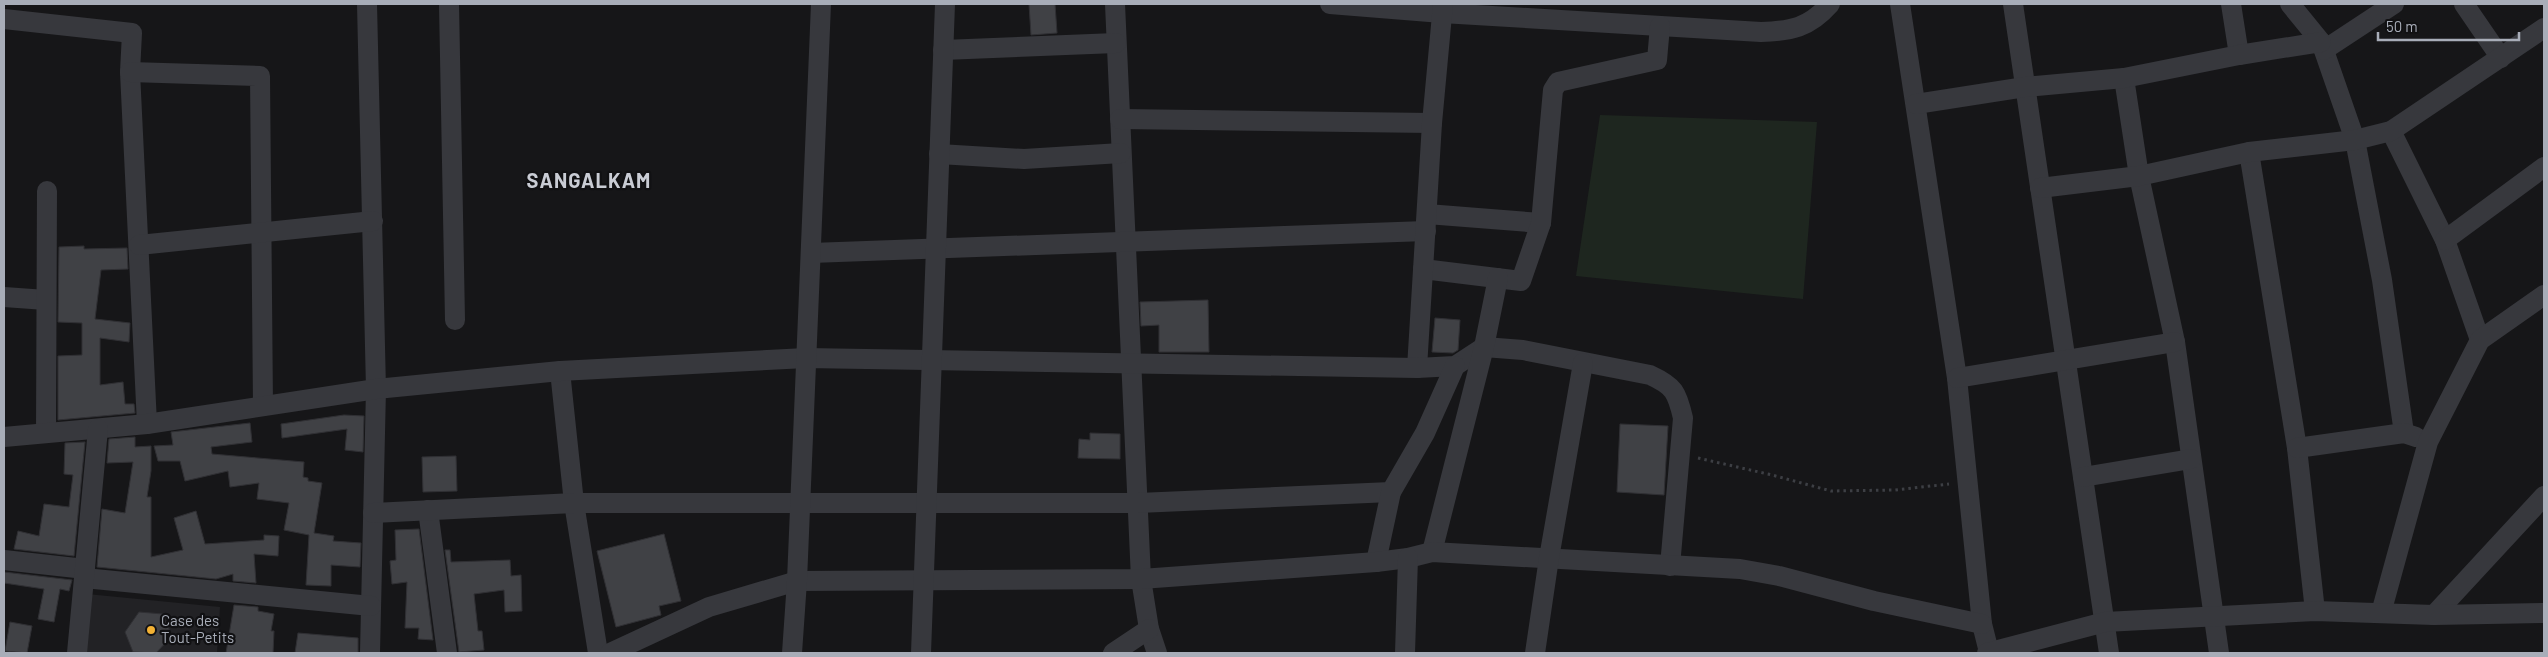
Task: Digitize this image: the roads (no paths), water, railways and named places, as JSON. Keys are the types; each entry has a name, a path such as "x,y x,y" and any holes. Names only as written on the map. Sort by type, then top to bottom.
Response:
{"street":[{"path":"367,4 376,389 370,653"},
{"path":"449,4 455,320"},
{"path":"792,653 797,581 821,4"},
{"path":"921,653 944,4"},
{"path":"1115,4 1141,579 1149,630 1157,653"},
{"path":"1330,4 1443,9 1761,32 1792,31 1821,15 1830,4"},
{"path":"1900,4 1957,378 1982,624 1988,653 2105,622 2315,611 2434,615 2544,613"},
{"path":"2013,4 2110,653"},
{"path":"2231,4 2239,55"},
{"path":"2290,4 2323,46 2355,140 2382,280 2404,433"},
{"path":"1916,104 2025,87 2124,78 2239,55 2323,46 2394,4"},
{"path":"2464,4 2501,58"},
{"path":"1417,368 1432,123 1443,9"},
{"path":"4,19 132,33 130,72 148,424"},
{"path":"1423,269 1521,281 1541,223 1553,90 1558,82 1657,60 1660,26"},
{"path":"2040,188 2139,176 2249,152 2355,140 2391,131 2544,28"},
{"path":"943,50 1116,43"},
{"path":"130,72 260,76 263,406"},
{"path":"2124,78 2139,176 2175,342 2219,653"},
{"path":"1120,119 1432,123"},
{"path":"2391,131 2445,240 2480,340"},
{"path":"2249,152 2297,448 2315,611"},
{"path":"939,154 1024,159 1121,153"},
{"path":"2445,240 2544,167"},
{"path":"46,433 47,191"},
{"path":"139,245 373,222"},
{"path":"811,253 1125,242 1426,222 1541,223"},
{"path":"1432,552 1484,346 1498,278"},
{"path":"2381,613 2428,442 2480,340 2544,295"},
{"path":"4,297 46,300"},
{"path":"1957,378 2175,342"},
{"path":"1376,562 1391,492 1425,433 1455,366 1484,346 1523,350 1583,363 1650,374 1668,383 1678,397 1682,418 1681,455 1670,566"},
{"path":"4,437 148,424 376,389 560,371 806,358 1417,368 1455,366"},
{"path":"1535,653 1549,558 1583,363"},
{"path":"560,371 574,503 598,653"},
{"path":"78,653 98,429"},
{"path":"2297,448 2404,433 2428,442"},
{"path":"2083,477 2191,459"},
{"path":"373,513 574,503 1138,502 1391,492"},
{"path":"2434,615 2544,496"},
{"path":"428,510 447,653"},
{"path":"610,653 709,607 797,581 1141,579 1376,562 1408,558 1432,552 1670,566 1740,568 1779,576 1874,601 1982,624"},
{"path":"1405,653 1408,558"},
{"path":"4,560 85,573 371,606"},
{"path":"1113,653 1149,630"}],"place":[{"name":"Case des Tout-Petits","path":"151,630"}],"district":[{"name":"SANGALKAM","path":"589,181"}]}
